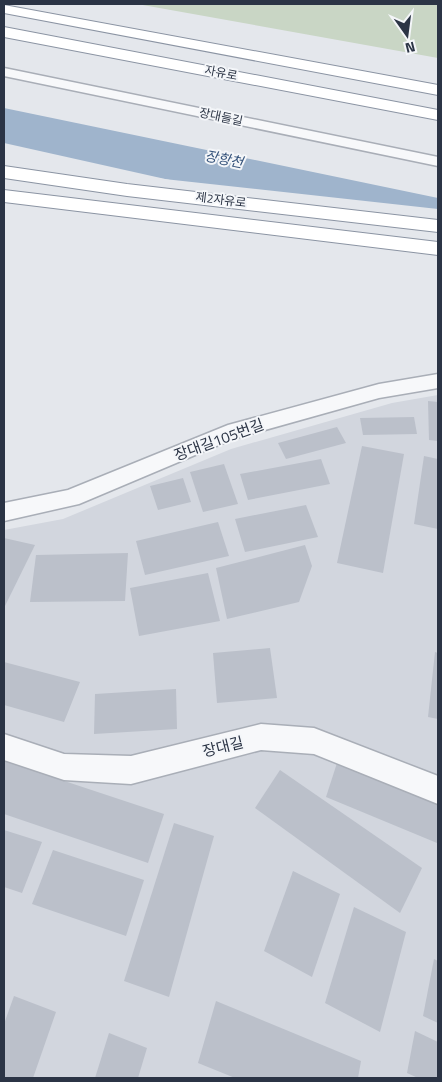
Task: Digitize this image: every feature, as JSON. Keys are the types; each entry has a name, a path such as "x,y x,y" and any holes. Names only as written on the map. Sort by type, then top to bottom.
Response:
{"highway":[{"name":"자유로","path":"4,9 438,90"},
{"name":"자유로","path":"4,32 438,115"},
{"name":"제2자유로","path":"4,172 127,190 438,226"},
{"name":"제2자유로","path":"4,196 438,249"}],"street":[{"name":"장대들길","path":"4,72 438,162"},
{"name":"장대길105번길","path":"4,512 71,498 228,433 380,391 438,381"},
{"name":"장대길","path":"4,747 64,767 131,770 262,737 314,741 438,790"}],"shaded area":[{"path":"438,395 438,1078 4,1078 4,530 63,519 231,449 392,403"}],"green space":[{"path":"137,4 438,4 438,58"}],"water":[{"name":"장항천","path":"4,108 438,198 438,240 4,143"}],"pier":[{"path":"146,177 438,209 438,242"}],"building":[{"path":"428,401 438,402 438,441 429,440"},
{"path":"414,417 417,434 363,435 360,418"},
{"path":"337,427 346,443 286,459 278,443"},
{"path":"362,446 404,454 383,573 337,563"},
{"path":"424,456 438,459 438,529 414,524"},
{"path":"321,459 330,484 248,500 240,474"},
{"path":"224,464 238,504 203,512 190,472"},
{"path":"183,478 191,502 158,510 150,486"},
{"path":"306,505 318,537 245,552 235,519"},
{"path":"218,522 229,556 145,575 136,541"},
{"path":"4,538 35,545 4,608"},
{"path":"305,545 312,566 299,602 227,619 216,568"},
{"path":"128,553 125,601 30,602 36,555"},
{"path":"208,573 220,621 139,636 130,588"},
{"path":"270,648 277,698 217,703 213,653"},
{"path":"435,652 438,653 438,719 428,717"},
{"path":"4,662 80,682 64,722 4,705"},
{"path":"176,689 177,729 94,734 95,694"},
{"path":"4,761 164,814 148,863 4,814"},
{"path":"337,763 438,804 437,843 326,797"},
{"path":"280,770 422,868 400,913 255,808"},
{"path":"174,823 214,836 169,997 124,981"},
{"path":"4,830 42,842 22,893 4,887"},
{"path":"53,850 144,880 126,936 32,904"},
{"path":"293,871 340,894 312,977 264,951"},
{"path":"354,907 406,932 380,1032 325,1003"},
{"path":"434,959 438,961 438,1023 423,1016"},
{"path":"14,996 56,1012 33,1078 4,1078 4,1024"},
{"path":"216,1001 361,1061 358,1078 235,1078 198,1063"},
{"path":"415,1031 438,1042 438,1078 418,1078 407,1073"},
{"path":"109,1033 147,1048 138,1078 95,1078"}]}
